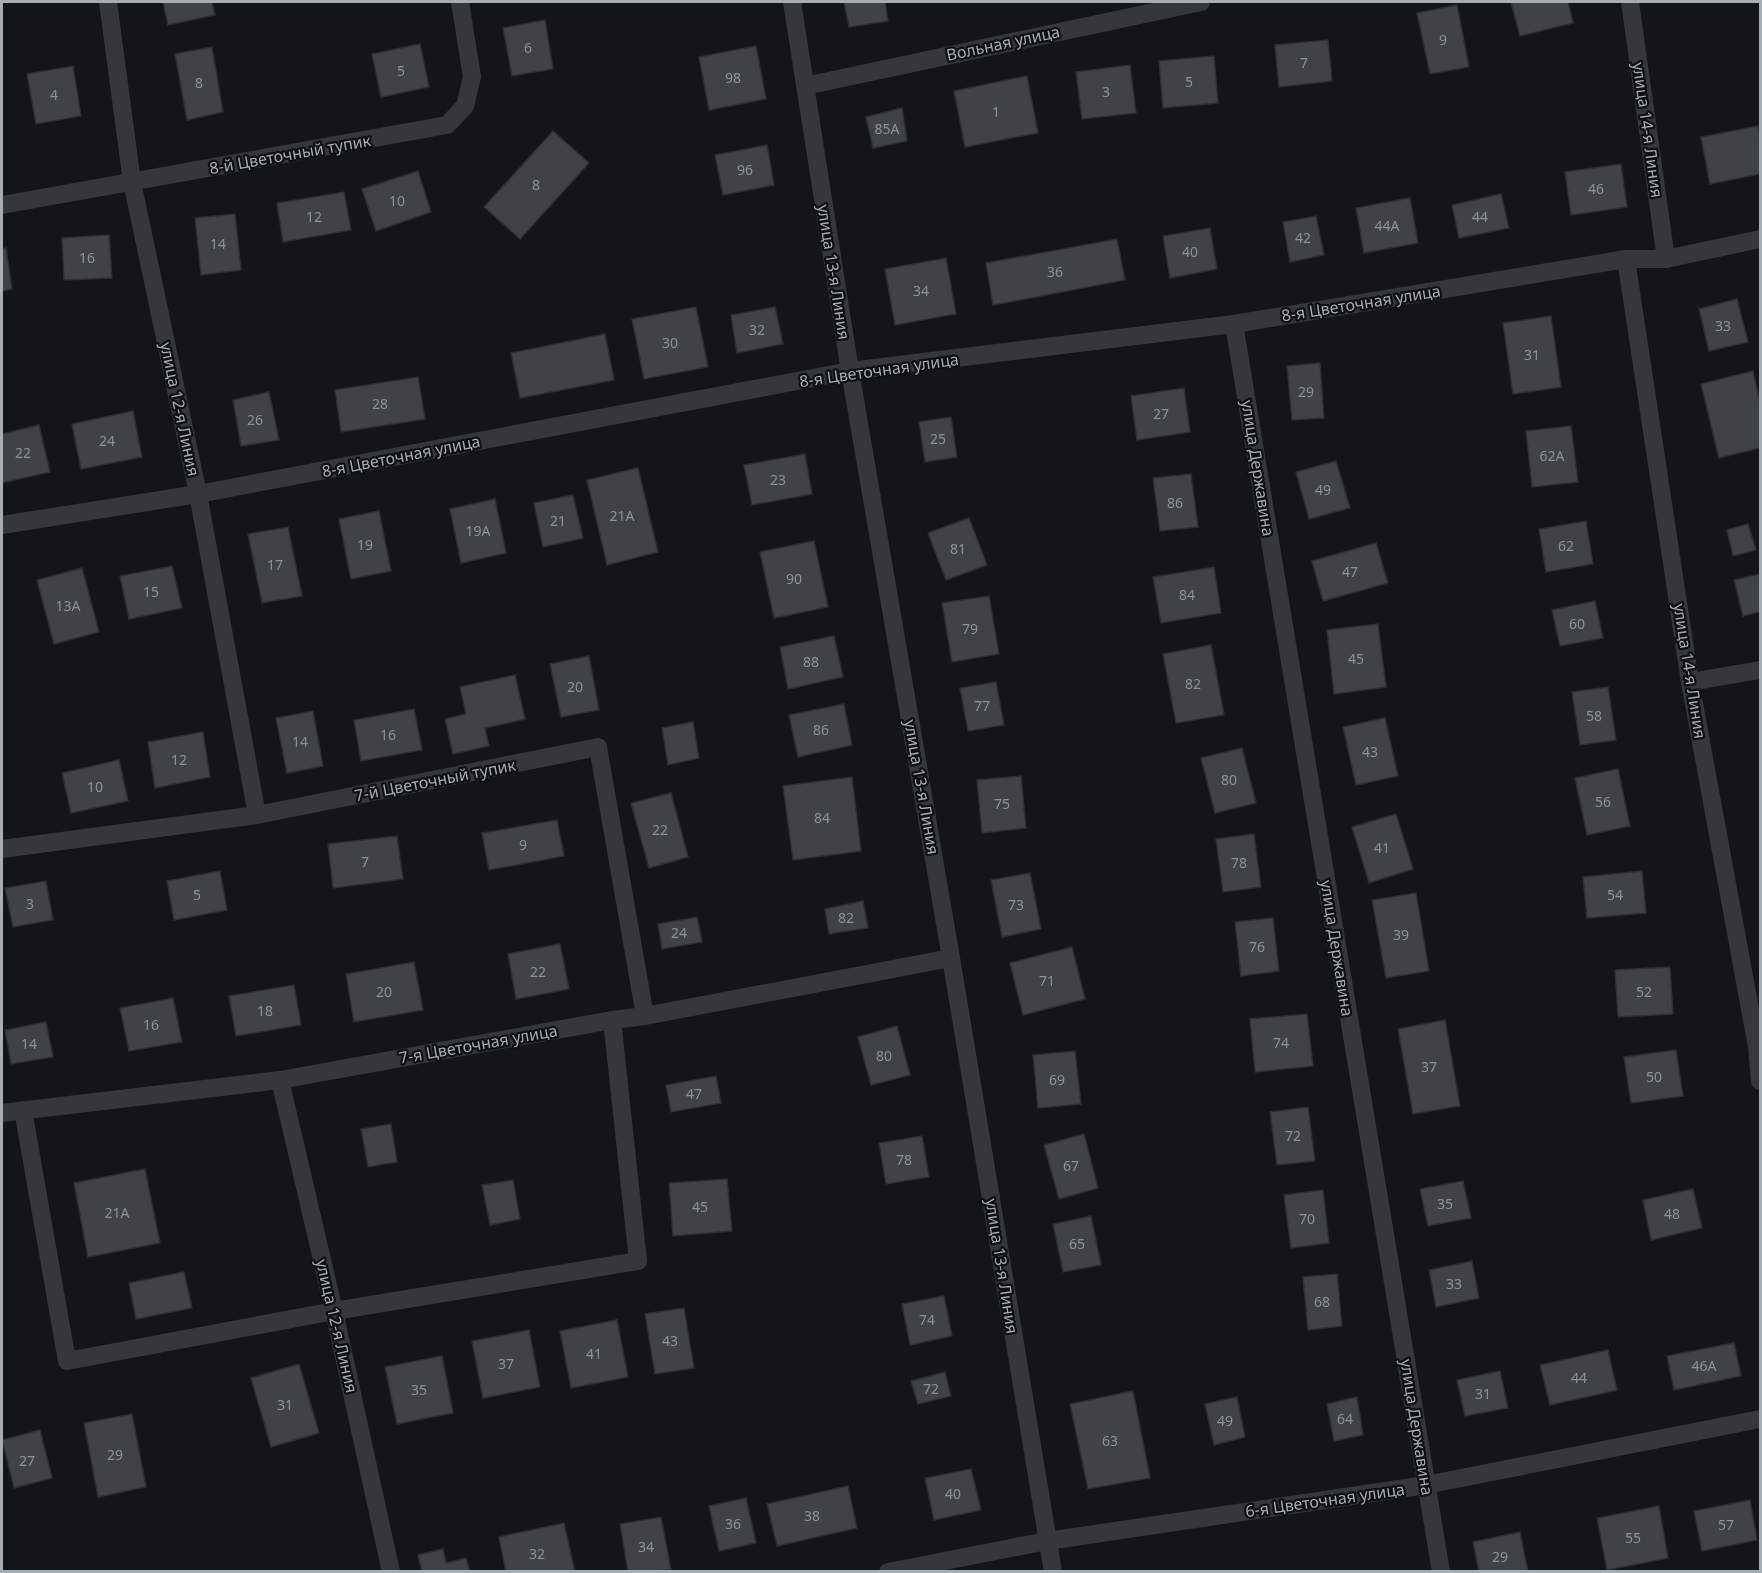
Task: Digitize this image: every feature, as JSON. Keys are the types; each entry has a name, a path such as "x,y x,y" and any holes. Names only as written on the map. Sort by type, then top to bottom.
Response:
{"lane":[{"name":"улица 12-я Линия","path":"108,2 132,182 198,494 257,815"},
{"name":"8-й Цветочный тупик","path":"2,205 447,125 465,106 472,77 460,2"},
{"name":"улица 13-я Линия","path":"792,2 850,371 1053,1572"},
{"name":"Вольная улица","path":"805,86 1201,2"},
{"name":"улица 14-я Линия","path":"1630,2 1666,258"},
{"name":"8-я Цветочная улица","path":"2,525 198,494 850,371 1234,324 1626,259 1666,258 1761,239"},
{"name":"улица 14-я Линия","path":"1626,259 1690,682 1759,1046 1761,1082"},
{"name":"улица Державина","path":"1234,324 1441,1572"},
{"path":"1690,682 1761,670"},
{"name":"7-й Цветочный тупик","path":"2,849 257,815 598,747 645,1016"},
{"name":"7-я Цветочная улица","path":"2,1113 280,1080 645,1016 951,958"},
{"path":"23,1110 67,1361 334,1311 638,1261 612,1020"},
{"name":"улица 12-я Линия","path":"280,1080 392,1572"},
{"name":"6-я Цветочная улица","path":"888,1572 1047,1541 1426,1485 1761,1419"}],"building":[{"path":"163,2 212,2 215,15 168,25"},
{"path":"844,2 885,2 888,21 849,27"},
{"path":"1511,2 1568,2 1573,23 1520,36"},
{"path":"1457,5 1469,67 1430,74 1417,13"},
{"path":"545,20 553,69 512,76 503,28"},
{"path":"1328,40 1332,81 1279,87 1275,45"},
{"path":"420,44 429,87 381,97 372,54"},
{"path":"756,46 766,99 709,110 699,57"},
{"path":"212,47 223,112 187,120 175,54"},
{"path":"1214,56 1218,103 1163,108 1159,61"},
{"path":"1130,65 1136,113 1082,119 1076,72"},
{"path":"73,66 81,116 36,124 27,74"},
{"path":"1027,76 1038,133 965,147 954,91"},
{"path":"902,108 907,141 873,148 866,117"},
{"path":"1758,126 1760,174 1710,184 1701,137"},
{"path":"553,131 589,163 520,239 484,207"},
{"path":"767,145 774,185 723,195 715,155"},
{"path":"1621,164 1627,207 1571,215 1565,172"},
{"path":"418,171 431,212 376,231 362,189"},
{"path":"344,192 351,230 283,242 277,203"},
{"path":"1501,194 1509,228 1459,238 1452,205"},
{"path":"1410,198 1418,243 1364,253 1356,208"},
{"path":"235,214 241,270 201,275 195,218"},
{"path":"1316,216 1324,255 1290,262 1283,222"},
{"path":"1210,228 1217,269 1170,278 1163,236"},
{"path":"109,235 112,278 64,280 62,238"},
{"path":"1117,239 1125,280 993,305 986,263"},
{"path":"6,248 12,289 2,291 2,249"},
{"path":"946,258 956,314 895,325 885,269"},
{"path":"1737,299 1748,342 1709,351 1699,309"},
{"path":"696,307 708,367 644,379 632,319"},
{"path":"775,307 783,344 737,353 731,315"},
{"path":"1551,316 1561,387 1513,394 1503,323"},
{"path":"605,334 614,380 520,398 511,353"},
{"path":"1320,363 1324,418 1292,420 1287,366"},
{"path":"1753,371 1760,403 1760,448 1719,458 1701,384"},
{"path":"418,377 425,419 341,432 335,390"},
{"path":"1184,388 1190,432 1137,440 1131,396"},
{"path":"269,392 279,440 241,446 233,400"},
{"path":"133,411 142,457 81,469 72,424"},
{"path":"951,417 957,457 925,462 919,422"},
{"path":"39,425 50,472 2,483 2,434"},
{"path":"1571,426 1578,482 1532,487 1526,431"},
{"path":"805,454 812,494 752,505 744,465"},
{"path":"1336,461 1350,508 1309,519 1296,472"},
{"path":"638,468 658,552 607,565 587,480"},
{"path":"1191,474 1198,527 1160,531 1153,478"},
{"path":"573,495 583,538 543,547 534,503"},
{"path":"495,499 506,553 461,563 450,509"},
{"path":"379,511 391,571 351,579 339,519"},
{"path":"969,518 987,565 946,580 928,533"},
{"path":"1586,521 1593,564 1546,572 1539,529"},
{"path":"1748,524 1756,550 1733,556 1727,530"},
{"path":"288,527 302,596 262,603 248,534"},
{"path":"814,541 828,607 774,618 760,552"},
{"path":"1376,543 1388,583 1323,601 1312,561"},
{"path":"172,566 182,608 129,619 120,576"},
{"path":"1214,567 1221,613 1161,623 1153,577"},
{"path":"82,568 99,632 54,644 37,580"},
{"path":"1760,574 1760,612 1743,616 1734,580"},
{"path":"989,596 999,654 952,662 942,603"},
{"path":"1595,601 1603,638 1560,646 1552,610"},
{"path":"1378,624 1386,687 1334,694 1327,630"},
{"path":"834,636 843,677 788,689 780,647"},
{"path":"1211,645 1224,715 1176,723 1163,654"},
{"path":"589,656 599,710 561,717 550,664"},
{"path":"515,675 525,719 485,728 489,746 453,754 445,719 466,714 460,687"},
{"path":"996,682 1004,725 968,731 960,688"},
{"path":"1608,687 1616,740 1580,745 1572,692"},
{"path":"844,704 852,745 798,757 789,715"},
{"path":"414,709 422,750 361,761 354,720"},
{"path":"313,711 323,766 287,773 276,718"},
{"path":"1385,718 1398,776 1356,785 1343,727"},
{"path":"693,722 699,758 668,765 662,728"},
{"path":"203,732 210,777 155,788 148,742"},
{"path":"1242,748 1256,803 1215,813 1201,758"},
{"path":"119,760 128,801 71,813 62,773"},
{"path":"1618,769 1630,826 1587,835 1575,778"},
{"path":"1021,776 1026,828 982,833 977,780"},
{"path":"852,777 861,851 793,860 783,786"},
{"path":"671,793 688,857 649,868 631,803"},
{"path":"1396,814 1413,869 1369,883 1352,827"},
{"path":"557,820 564,856 489,870 482,833"},
{"path":"1254,834 1261,887 1223,892 1216,839"},
{"path":"397,836 403,879 333,888 328,844"},
{"path":"220,871 227,910 174,920 167,881"},
{"path":"1642,871 1646,913 1587,918 1583,877"},
{"path":"1030,873 1041,929 1002,937 991,880"},
{"path":"46,881 53,920 13,927 5,888"},
{"path":"1416,893 1429,971 1386,978 1372,900"},
{"path":"863,901 868,928 829,934 825,909"},
{"path":"697,917 702,942 662,949 658,924"},
{"path":"1273,918 1279,971 1241,976 1235,922"},
{"path":"560,944 569,989 516,999 508,954"},
{"path":"1072,947 1085,999 1023,1015 1010,963"},
{"path":"414,962 423,1010 354,1022 346,974"},
{"path":"1670,967 1673,1014 1618,1017 1615,970"},
{"path":"294,985 301,1025 236,1036 229,996"},
{"path":"173,998 182,1042 129,1051 120,1008"},
{"path":"1307,1014 1313,1066 1255,1072 1250,1019"},
{"path":"1445,1020 1460,1106 1413,1114 1398,1029"},
{"path":"46,1022 53,1057 11,1064 5,1030"},
{"path":"897,1026 910,1075 871,1085 858,1037"},
{"path":"1676,1050 1683,1096 1631,1103 1624,1057"},
{"path":"1075,1051 1081,1104 1038,1108 1033,1055"},
{"path":"716,1076 721,1103 671,1112 666,1085"},
{"path":"1308,1107 1315,1161 1277,1165 1270,1112"},
{"path":"391,1124 397,1162 368,1167 361,1129"},
{"path":"1084,1134 1098,1188 1059,1199 1044,1145"},
{"path":"922,1136 929,1177 886,1184 879,1143"},
{"path":"145,1169 160,1243 88,1257 74,1183"},
{"path":"727,1179 732,1231 673,1236 669,1183"},
{"path":"513,1180 520,1219 490,1225 482,1185"},
{"path":"1463,1181 1471,1218 1428,1226 1420,1189"},
{"path":"1693,1189 1702,1228 1651,1240 1643,1200"},
{"path":"1323,1190 1329,1243 1291,1248 1284,1195"},
{"path":"1091,1216 1101,1265 1063,1272 1053,1224"},
{"path":"1472,1261 1479,1298 1436,1307 1429,1270"},
{"path":"184,1272 192,1308 136,1319 129,1283"},
{"path":"1337,1274 1342,1326 1308,1330 1303,1277"},
{"path":"944,1296 952,1336 910,1345 902,1304"},
{"path":"684,1308 694,1368 655,1374 645,1314"},
{"path":"617,1320 628,1377 571,1388 560,1331"},
{"path":"529,1330 540,1387 483,1398 472,1341"},
{"path":"1734,1343 1741,1376 1674,1390 1667,1356"},
{"path":"1608,1350 1617,1390 1550,1405 1540,1365"},
{"path":"442,1356 453,1413 397,1424 385,1367"},
{"path":"299,1364 319,1433 271,1447 251,1378"},
{"path":"1500,1371 1508,1408 1465,1416 1457,1380"},
{"path":"945,1372 951,1396 918,1404 911,1381"},
{"path":"1133,1391 1150,1478 1088,1489 1070,1404"},
{"path":"1237,1397 1245,1437 1214,1445 1205,1404"},
{"path":"1357,1397 1363,1435 1334,1441 1327,1404"},
{"path":"132,1414 146,1487 98,1497 84,1423"},
{"path":"40,1430 52,1478 14,1488 2,1440"},
{"path":"971,1469 981,1510 934,1520 925,1478"},
{"path":"848,1486 857,1528 777,1546 767,1504"},
{"path":"746,1498 756,1543 719,1551 709,1506"},
{"path":"1750,1500 1757,1540 1702,1551 1694,1511"},
{"path":"1659,1506 1668,1558 1607,1570 1597,1518"},
{"path":"661,1517 671,1570 628,1572 620,1524"},
{"path":"564,1523 575,1572 506,1572 499,1537"},
{"path":"1520,1532 1528,1572 1479,1572 1473,1542"},
{"path":"443,1549 446,1563 466,1558 470,1572 422,1572 418,1555"}]}
